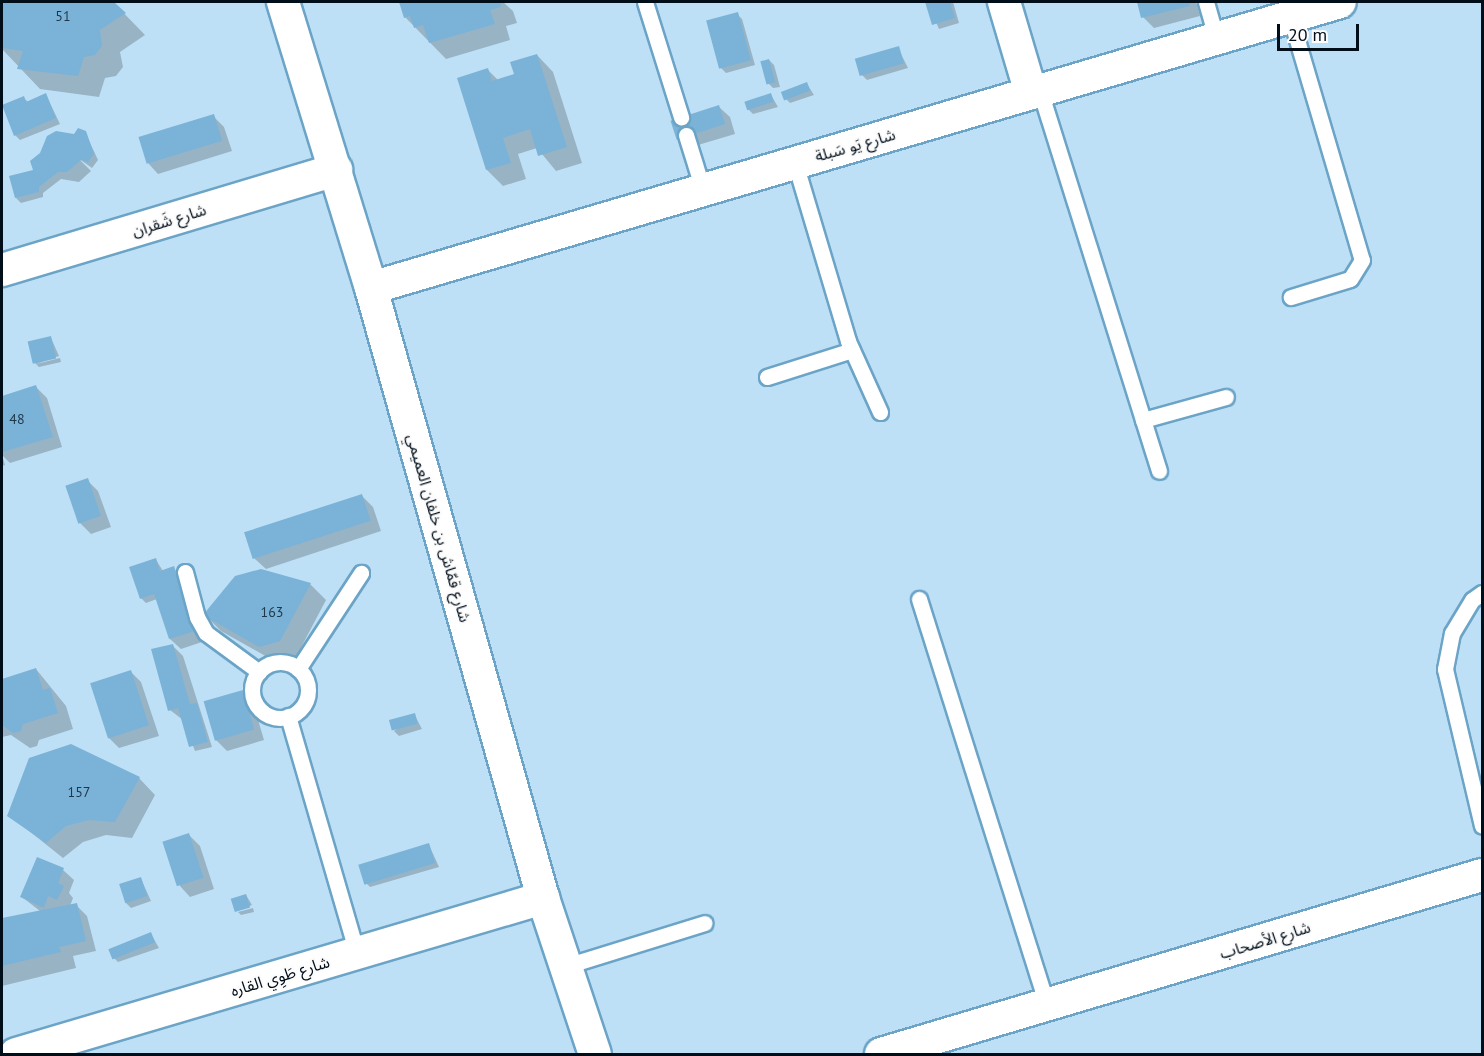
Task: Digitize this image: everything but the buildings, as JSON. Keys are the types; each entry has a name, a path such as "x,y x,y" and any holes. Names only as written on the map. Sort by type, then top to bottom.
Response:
{"street":[{"name":"شارع قمّاش بن خلفان العميمي","path":"283,2 371,288 543,898 595,1054"},
{"path":"1004,2 1035,92"},
{"name":"شارع يَو سَبلة","path":"371,288 1340,2"},
{"name":"شارع شَقران","path":"2,270 336,170"},
{"name":"شارع الأصحاب","path":"881,1054 1482,875"},
{"name":"شارع طَوِي القاره","path":"16,1054 543,898"}],"lane":[{"path":"645,2 681,117"},
{"path":"1206,2 1216,38"},
{"path":"1290,16 1362,260 1350,279 1291,297"},
{"path":"1035,92 1159,471"},
{"path":"686,135 703,190"},
{"path":"795,163 852,350 880,412"},
{"path":"767,377 852,350"},
{"path":"1143,420 1226,397"},
{"path":"185,572 197,617 206,633 259,672"},
{"path":"298,669 361,573"},
{"path":"1482,593 1472,600 1452,633 1445,669 1482,826"},
{"path":"919,599 1047,1005"},
{"path":"278,662 298,669 308,685 308,695 304,705 288,716 268,715 254,700 252,690 259,672 278,662"},
{"path":"288,716 357,953"},
{"path":"566,966 705,923"}]}
